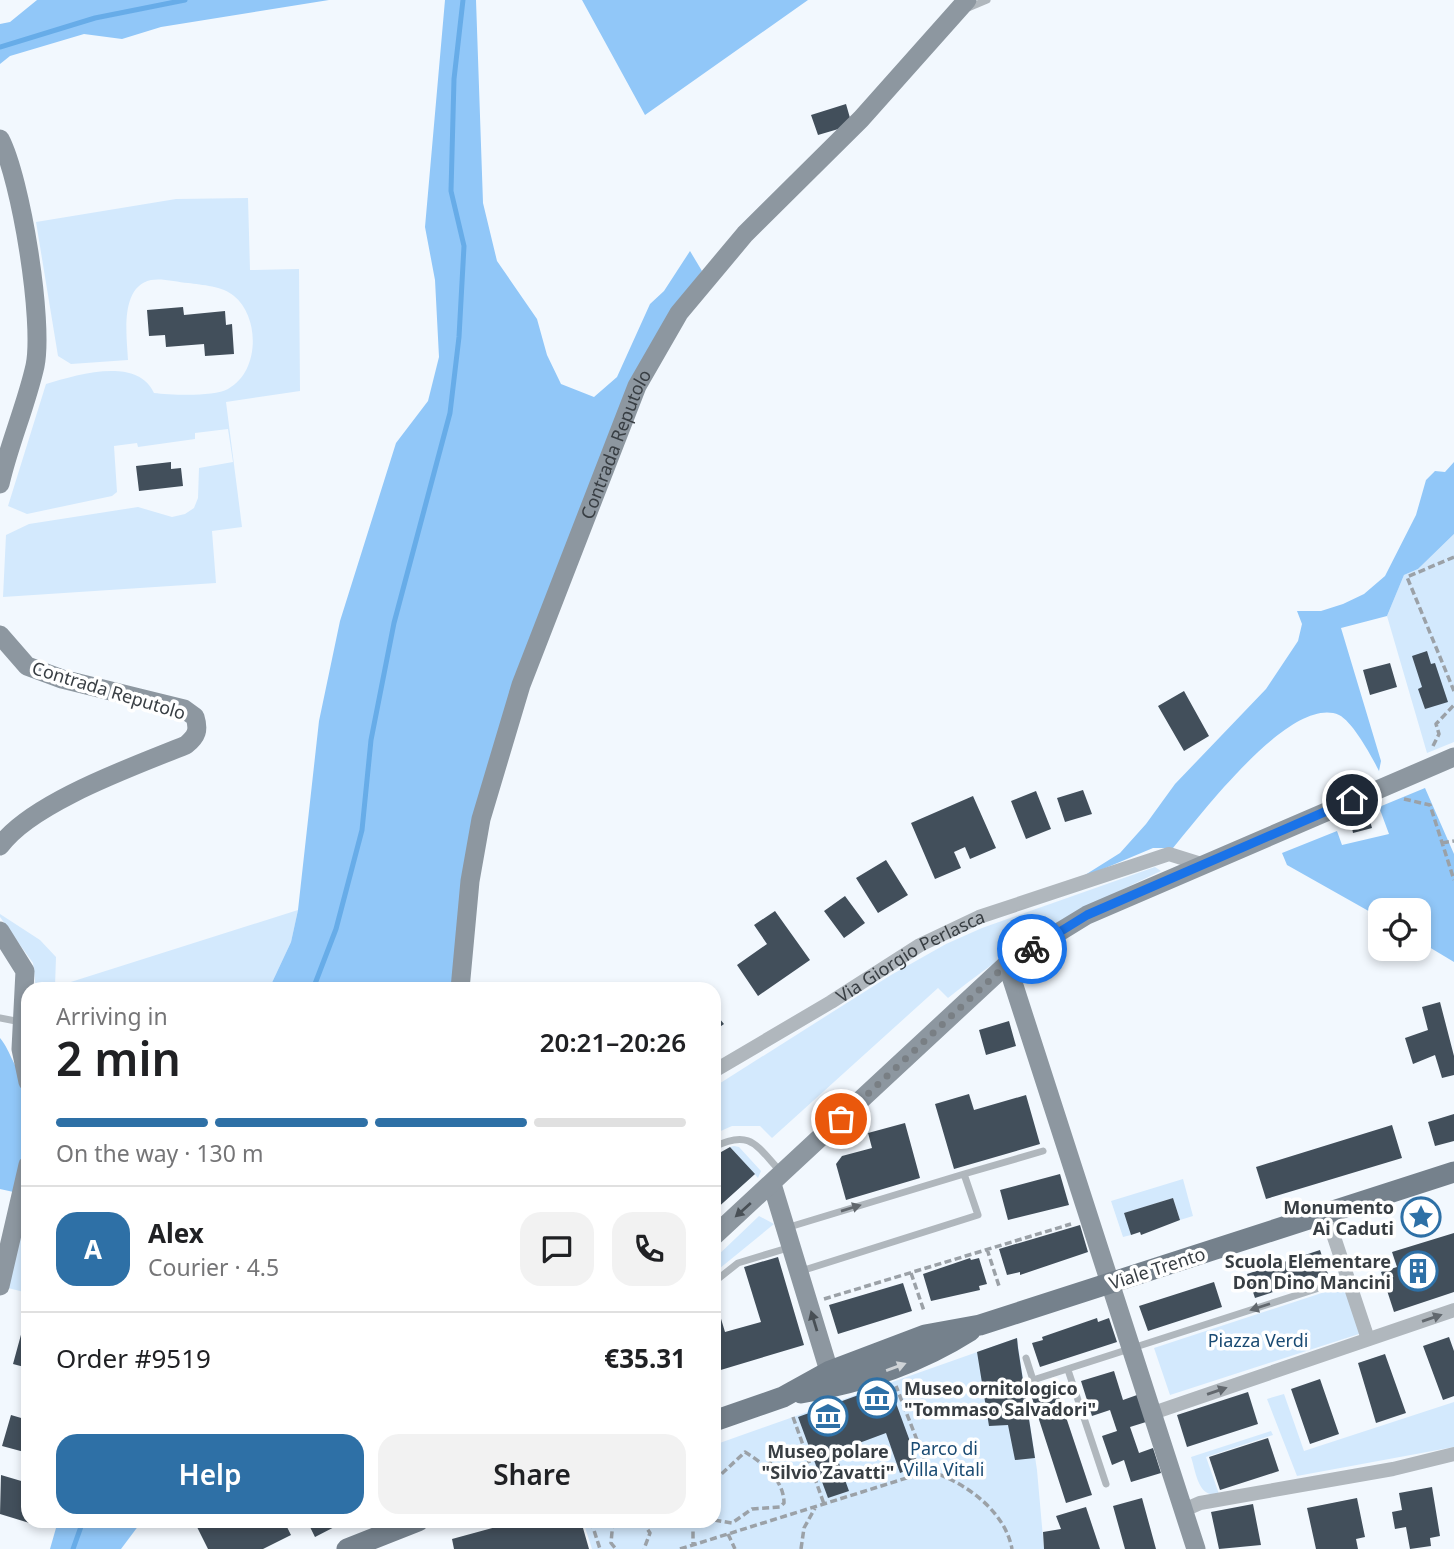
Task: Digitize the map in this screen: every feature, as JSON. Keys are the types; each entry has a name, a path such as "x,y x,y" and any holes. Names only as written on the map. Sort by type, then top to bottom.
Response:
{"main road":[{"name":"Viale Trento","path":"721,1419 832,1379 933,1354 980,1325 1454,1172"},
{"path":"347,1549 400,1528"},
{"path":"364,1549 415,1528"}],"street":[{"name":"Contrada Reputolo","path":"461,982 470,881 485,805 521,685 637,386 679,313 737,244 861,119 961,7"},
{"path":"0,139 16,193 35,295 38,335 35,366 0,484"},
{"name":"Contrada Reputolo","path":"0,635 27,666 62,679 184,709 195,717 198,727 195,737 186,745 89,786 35,816 6,837 0,846"},
{"path":"721,1230 1013,960 1087,915 1454,757"},
{"name":"Via Giorgio Perlasca","path":"721,1067 920,945 1007,908 1169,854 1201,864"},
{"path":"0,931 25,971 24,982"},
{"path":"1013,960 1089,1218 1196,1549"},
{"path":"777,1179 788,1238 832,1379"},
{"path":"1,1282 21,1195"},
{"path":"1326,1213 1368,1339"},
{"path":"1153,1413 1454,1310"},
{"path":"1184,1510 1200,1503 1393,1469 1454,1454"},
{"path":"336,1549 377,1528"}],"lane":[{"path":"961,7 987,0"},
{"path":"0,1018 21,1022"},
{"path":"721,1143 733,1137 752,1140 777,1179"},
{"path":"721,1277 738,1264 788,1238 964,1174 1043,1151"},
{"path":"799,1271 978,1215 964,1174"},
{"path":"1026,1358 1033,1380 1348,1279"},
{"path":"1068,1370 1106,1484"}],"path":[{"path":"1454,556 1407,577 1454,691"},
{"path":"1428,754 1439,734 1436,724 1454,705"},
{"path":"1402,799 1418,800 1430,805 1454,880"},
{"path":"1442,843 1454,841"},
{"path":"1007,908 1017,932 1009,938 1013,960"},
{"path":"809,1303 1089,1218"},
{"path":"988,1249 999,1286"},
{"path":"911,1273 923,1311"},
{"path":"894,1380 929,1471"},
{"path":"793,1417 824,1504"},
{"path":"721,1474 745,1452 766,1466 778,1483 784,1503 780,1507 752,1509 732,1523 721,1521"},
{"path":"766,1466 782,1454 806,1454"},
{"path":"680,1549 929,1471 960,1483 980,1499 1006,1532 1012,1549"},
{"path":"801,1549 804,1528 817,1506"},
{"path":"593,1528 600,1549"},
{"path":"612,1528 611,1543 616,1549"},
{"path":"644,1549 650,1533 647,1528"},
{"path":"693,1528 693,1545"},
{"path":"728,1534 732,1548"}],"green space":[{"path":"248,198 250,270 299,269 300,391 226,402 242,527 212,531 216,583 3,597 6,535 29,524 138,507 172,517 185,514 194,508 198,498 199,468 233,462 228,429 195,433 195,439 138,447 137,443 114,446 117,492 112,496 27,514 8,506 46,384 105,371 134,375 146,382 154,393 181,395 221,392 239,381 251,358 253,344 249,317 234,296 206,285 151,280 134,292 129,302 126,326 128,360 71,364 58,356 36,222 176,199"},
{"path":"1454,534 1454,742 1427,753 1387,616 1404,575 1418,569"},
{"path":"1155,867 1161,871 1024,943 948,998 938,988 772,1138 760,1126 732,1126 721,1131 721,1083 891,975 946,944 982,928"},
{"path":"298,910 291,942 272,982 71,982"},
{"path":"0,914 40,940 56,957 55,982 35,982 33,963"},
{"path":"730,1147 739,1147 761,1171 758,1178"},
{"path":"1183,1179 1193,1216 1180,1220 1173,1198 1125,1213 1131,1235 1123,1237 1111,1201"},
{"path":"759,1216 774,1224 721,1267 721,1252"},
{"path":"21,1231 21,1291 8,1288"},
{"name":"Piazza Verdi","path":"1346,1285 1362,1333 1170,1395 1154,1348"},
{"name":"Parco di Villa Vitali","path":"1017,1338 1037,1470 1044,1549 592,1549 585,1528 721,1528 721,1443"},
{"path":"1284,1394 1304,1451 1454,1402 1454,1447 1297,1476 1267,1399"},
{"path":"1271,1431 1273,1435 1206,1457 1219,1494 1206,1492 1202,1488 1191,1457"}],"shaded area":[{"path":"37,0 329,0 161,27 122,39 84,34 10,56 0,64 0,24 10,22"},
{"path":"445,0 476,0 483,203 497,261 537,319 547,355 561,384 594,397 617,377 650,304 664,291 690,251 702,271 672,311 527,647 453,982 272,982 291,942 298,910 319,721 340,621 396,443 428,401 439,357 435,280 425,227"},
{"path":"582,0 808,0 645,115"},
{"path":"1454,462 1454,534 1418,569 1404,575 1387,616 1341,628 1381,761 1379,771 1362,740 1344,719 1339,715 1319,713 1297,722 1248,762 1173,848 1153,848 1077,880 1120,853 1146,824 1175,784 1266,689 1298,641 1302,624 1297,611 1321,611 1343,604 1364,594 1385,576 1416,515 1426,480 1435,471 1445,472"},
{"path":"1425,788 1454,854 1454,962 1431,948 1431,898 1368,898 1368,911 1287,865 1282,853 1337,831 1342,845 1389,834 1379,807"},
{"path":"0,1038 21,1080 21,1178 18,1193 0,1189"},
{"path":"56,1528 137,1528 121,1549 50,1549"}],"building":[{"path":"846,104 852,125 818,135 811,115"},
{"path":"183,307 184,315 225,311 226,325 232,324 234,354 205,356 204,344 166,347 165,335 149,336 147,310"},
{"path":"171,462 171,469 181,468 183,486 139,491 136,466"},
{"path":"1427,651 1431,664 1435,663 1448,702 1425,709 1418,689 1422,687 1412,656"},
{"path":"1390,663 1397,687 1370,695 1363,670"},
{"path":"1184,691 1209,736 1184,751 1158,706"},
{"path":"1083,790 1092,814 1065,822 1057,798"},
{"path":"1036,791 1051,829 1026,839 1011,801"},
{"path":"973,796 996,848 970,859 965,847 954,852 961,868 935,879 911,823"},
{"path":"1368,814 1372,828 1353,833 1350,818"},
{"path":"886,860 908,895 878,913 856,878"},
{"path":"845,896 865,923 844,938 824,911"},
{"path":"775,911 810,960 758,996 737,965 767,944 754,925"},
{"path":"1440,1002 1454,1056 1454,1075 1442,1078 1435,1055 1413,1064 1405,1038 1428,1030 1422,1007"},
{"path":"1009,1021 1016,1046 986,1055 979,1030"},
{"path":"969,1094 974,1110 1026,1095 1040,1144 954,1169 935,1104"},
{"path":"1454,1114 1454,1141 1435,1146 1428,1122"},
{"path":"905,1123 920,1178 846,1200 836,1164 842,1156 872,1148 868,1133"},
{"path":"1392,1125 1402,1158 1266,1199 1256,1167"},
{"path":"730,1147 755,1174 721,1205 721,1152"},
{"path":"1060,1174 1069,1205 1008,1220 1000,1190"},
{"path":"1173,1198 1180,1220 1141,1235 1140,1232 1131,1235 1124,1213"},
{"path":"1080,1225 1088,1252 1020,1275 1020,1272 1007,1275 999,1249"},
{"name":"Scuola Elementare Don Dino Mancini","path":"1454,1233 1454,1292 1394,1312 1381,1272 1397,1267 1392,1252"},
{"path":"1320,1250 1328,1274 1255,1298 1247,1274"},
{"path":"778,1257 804,1345 721,1370 721,1319 725,1332 761,1322 744,1267"},
{"path":"970,1258 979,1258 987,1284 979,1286 980,1290 931,1301 923,1274"},
{"path":"1214,1282 1222,1307 1148,1331 1139,1306"},
{"path":"903,1283 912,1311 838,1334 829,1305"},
{"path":"1097,1318 1098,1322 1109,1318 1117,1342 1040,1367 1032,1343"},
{"path":"21,1335 21,1366 13,1364"},
{"path":"1449,1337 1454,1351 1454,1396 1443,1400 1423,1346"},
{"path":"1017,1338 1035,1458 1015,1460 1008,1425 989,1426 977,1352"},
{"path":"1385,1354 1406,1413 1376,1423 1358,1363"},
{"path":"1114,1371 1123,1400 1137,1395 1146,1422 1130,1427 1139,1453 1153,1448 1161,1473 1131,1482 1124,1460 1112,1465 1102,1436 1117,1431 1110,1410 1092,1416 1081,1381"},
{"path":"1320,1379 1339,1434 1310,1444 1291,1389"},
{"path":"889,1384 919,1466 900,1473 886,1433 835,1452 849,1491 828,1498 798,1417"},
{"path":"1057,1390 1092,1495 1066,1503 1032,1398"},
{"path":"1248,1392 1258,1424 1187,1447 1177,1415"},
{"path":"11,1415 21,1418 21,1451 2,1446"},
{"path":"1268,1438 1279,1471 1220,1490 1209,1457"},
{"path":"1,1475 21,1481 21,1520 0,1514"},
{"path":"1432,1487 1440,1536 1430,1538 1431,1546 1410,1549 1406,1527 1395,1529 1392,1512 1402,1510 1399,1493"},
{"path":"1142,1498 1156,1549 1125,1549 1113,1506"},
{"path":"1357,1498 1365,1537 1356,1539 1358,1549 1316,1549 1307,1508"},
{"path":"1253,1504 1261,1545 1219,1549 1211,1512"},
{"path":"1086,1507 1100,1549 1044,1549 1043,1532 1061,1529 1056,1516"},
{"path":"198,1528 288,1528 291,1535 263,1549 208,1549"},
{"path":"310,1528 332,1528 315,1537"},
{"path":"492,1528 583,1528 589,1549 454,1549 452,1539"}],"waterway":[{"path":"0,47 95,18 185,0"},
{"path":"316,982 336,929 362,830 371,740 394,623 450,413 459,337 464,246 451,191 454,79 463,0"},
{"path":"73,1549 80,1528"}],"way so far":[{"path":"841,1119 1007,964 1032,949"}],"place":[{"name":"Monumento Ai Caduti","path":"1421,1217"},
{"name":"Scuola Elementare Don Dino Mancini","path":"1418,1271"},
{"name":"Museo ornitologico \"Tommaso Salvadori\"","path":"877,1398"},
{"name":"Museo polare \"Silvio Zavatti\"","path":"828,1416"}],"route":[{"path":"1032,949 1087,915 1352,800"}]}
